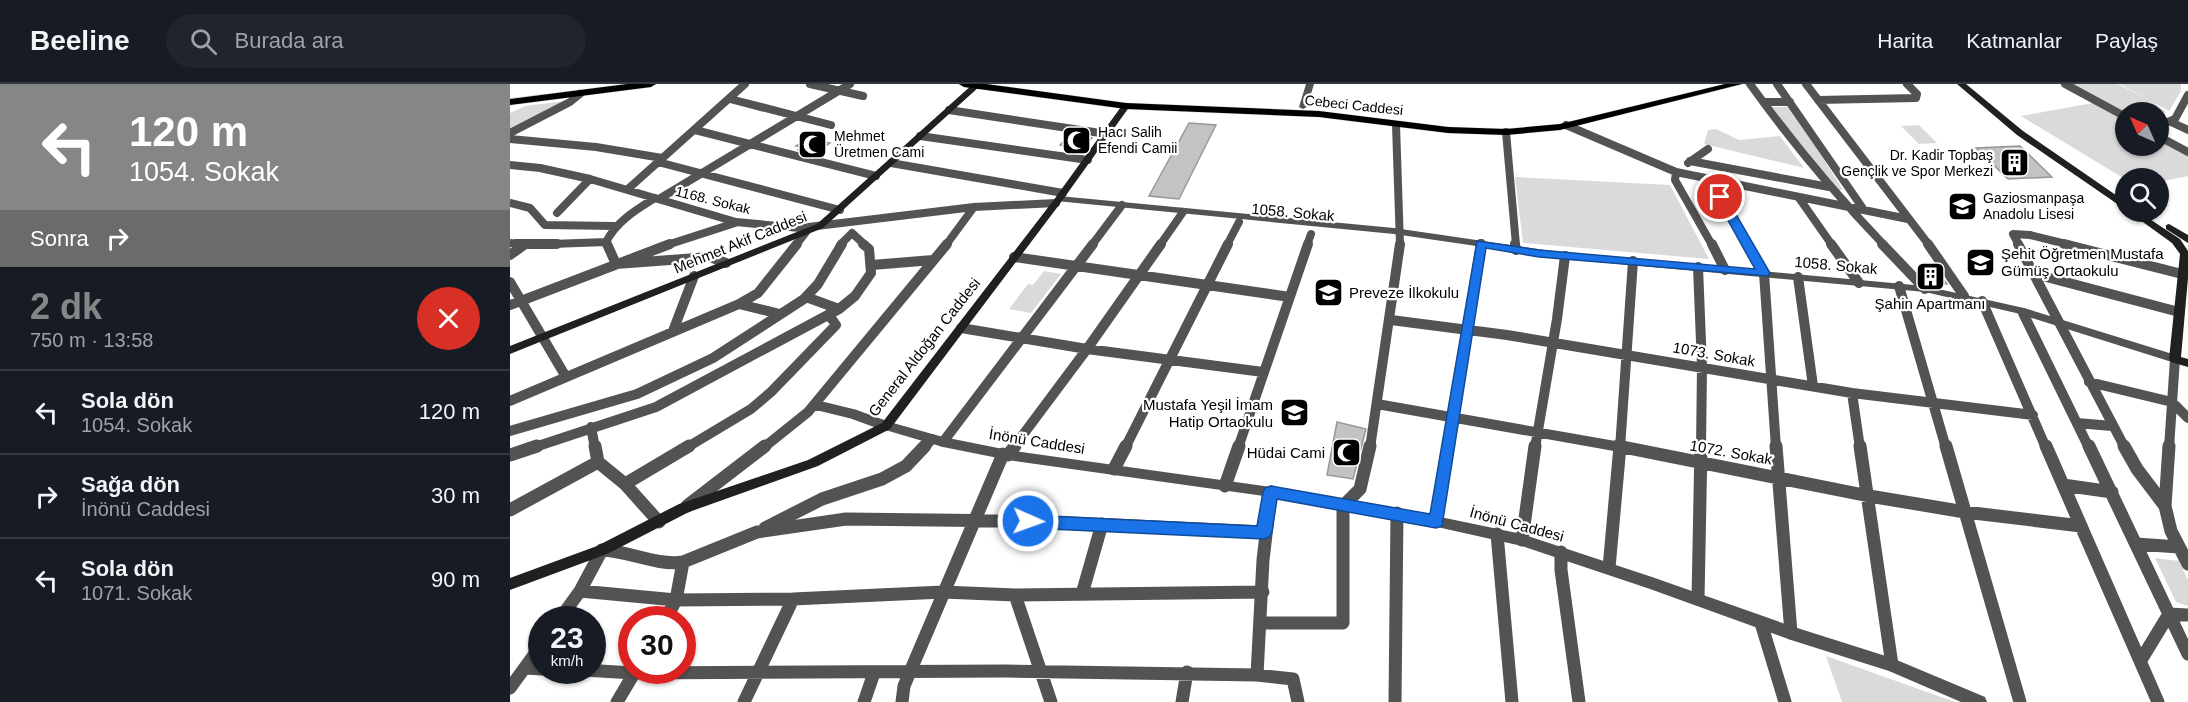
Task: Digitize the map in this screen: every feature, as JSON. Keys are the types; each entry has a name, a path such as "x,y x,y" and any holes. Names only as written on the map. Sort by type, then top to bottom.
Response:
{"main road":[{"path":"510,102 651,84"},
{"name":"Cebeci Caddesi","path":"964,84 1128,103 1303,111 1396,125 1506,132 1560,124 1737,84"},
{"name":"Cebeci Caddesi","path":"1007,84 1128,103"},
{"name":"Cebeci Caddesi","path":"1303,111 1338,109 1425,122 1481,126 1560,124 1714,84"},
{"name":"Mehmet Akif Caddesi","path":"510,350 820,226 979,85"},
{"path":"1964,85 2050,149 2115,191"},
{"path":"1964,85 1992,112 2049,156 2115,200"},
{"name":"General Aldoğan Caddesi","path":"510,584 603,550 684,508 813,463 886,426 1088,160 1128,103"},
{"path":"2147,222 2180,245 2185,261 2175,359"},
{"path":"2164,222 2183,233 2188,240"},
{"name":"1058. Sokak","path":"2175,359 2188,363"}],"street":[{"path":"628,189 745,84"},
{"path":"810,84 863,96"},
{"path":"606,242 614,226 850,84"},
{"path":"1303,111 1310,84"},
{"path":"1750,84 1766,102 1789,138 1829,187 1925,289"},
{"path":"1777,84 1864,210"},
{"path":"1806,84 1929,245 1964,296"},
{"path":"1818,100 1916,98 1917,94 1907,84"},
{"path":"2065,84 2115,111"},
{"path":"510,133 570,102 580,94"},
{"path":"2188,95 2182,110 2171,122 2188,130"},
{"path":"729,99 831,124"},
{"path":"1766,102 1790,102"},
{"path":"949,110 1107,134"},
{"path":"1560,124 1676,172 1908,219"},
{"path":"1260,623 1343,622 1343,506 1360,489 1377,404 1401,232 1396,125"},
{"path":"695,129 876,176"},
{"path":"1506,132 1516,250"},
{"path":"920,136 1088,160"},
{"path":"510,139 596,147 660,160 840,210"},
{"path":"2169,141 2188,152"},
{"path":"1708,149 1676,172 1675,180 1725,270"},
{"path":"1690,161 1829,187"},
{"path":"891,164 1059,198"},
{"name":"1168. Sokak","path":"510,165 540,168 590,179 736,222 800,228 820,226 853,228 974,207 1059,198"},
{"path":"1710,178 1764,273 1777,476 1791,633"},
{"path":"556,213 590,179"},
{"name":"1058. Sokak","path":"1059,198 1313,229 1367,234 1401,232 1564,256 1925,289 1982,301 2175,359"},
{"path":"1799,198 1859,283"},
{"path":"510,203 530,207 545,225 614,226"},
{"path":"569,606 603,550 621,551 670,564 683,562 757,532 822,500 882,479 906,466 937,441 1122,205"},
{"path":"684,508 801,419 816,405 974,207"},
{"path":"902,702 904,686 943,592 1006,455 1087,349 1136,276 1184,212"},
{"path":"1114,469 1240,219"},
{"path":"510,305 683,239 736,222"},
{"path":"510,431 652,388 715,356 806,297 821,282 837,248 853,228 869,249 872,273 855,296 834,312 656,407 510,455"},
{"path":"1225,486 1313,229"},
{"path":"510,401 739,304 758,293 807,232"},
{"path":"2165,506 2137,469 2112,426 2062,324 2013,234 2185,275"},
{"path":"606,242 616,264"},
{"path":"510,243 524,245 606,242"},
{"path":"1436,521 1469,330 1481,243"},
{"path":"510,255 524,245"},
{"path":"1522,540 1564,256"},
{"path":"616,264 710,257 726,263"},
{"path":"1014,257 1290,297"},
{"path":"872,265 933,260"},
{"path":"1609,568 1628,355 1633,261"},
{"path":"1698,267 1702,367 1698,599"},
{"path":"2035,274 2179,312"},
{"path":"674,331 694,276"},
{"path":"1798,277 1813,386"},
{"path":"510,282 566,377"},
{"path":"1899,286 2020,702"},
{"path":"806,297 834,312"},
{"path":"1982,301 2158,702"},
{"path":"739,304 780,314"},
{"path":"625,484 758,404 836,325 834,312"},
{"path":"2023,313 2112,492 2188,654"},
{"name":"1073. Sokak","path":"1390,320 1628,355 1852,393 1934,405 2032,415"},
{"path":"962,328 1087,349 1263,372"},
{"path":"2175,359 2165,506 2171,531 2188,564"},
{"path":"2089,382 2172,402 2188,418"},
{"path":"652,388 656,407"},
{"path":"1852,393 1869,496 1892,665"},
{"name":"1072. Sokak","path":"1377,404 1537,431 1777,476 1869,496 1965,512 2081,526"},
{"path":"816,405 853,414 886,426"},
{"path":"2077,423 2112,426"},
{"name":"İnönü Caddesi","path":"886,426 937,441 1006,455 1271,492 1343,506 1397,513 1522,540 1609,568 1761,623 1892,665 1979,702"},
{"path":"591,427 598,462 625,484 659,522"},
{"path":"510,510 598,462"},
{"path":"2063,485 2112,492"},
{"path":"1257,675 1263,592 1264,532 1271,492"},
{"path":"1395,702 1397,513"},
{"path":"757,532 846,519 1102,524 1264,532"},
{"path":"1082,594 1102,524"},
{"path":"1497,534 1512,702"},
{"path":"2136,544 2179,547"},
{"path":"1561,552 1561,570 1580,702"},
{"path":"673,606 676,600 683,562"},
{"path":"580,591 676,600 793,599 943,592 1015,595 1263,592"},
{"path":"1015,595 1051,702"},
{"path":"744,702 793,599"},
{"path":"2141,660 2169,614"},
{"path":"2169,614 2188,615"},
{"path":"1761,623 1785,702"},
{"path":"510,688 528,664"},
{"path":"696,672 1187,672 1257,675 1293,679 1298,702"},
{"path":"1182,702 1187,672"},
{"path":"864,702 874,673"},
{"path":"617,702 628,684"}],"shaded area":[{"path":"2067,84 2118,84 2152,102 2115,102 2115,107"},
{"path":"2120,84 2181,84 2181,91 2169,111 2169,102 2153,102"},
{"path":"565,101 510,130 510,113 525,106"},
{"path":"2093,103 2115,115 2115,156 2169,156 2169,146 2188,156 2188,176 2169,180 2169,168 2115,168 2115,173 2021,116"},
{"path":"1772,107 1791,107 1843,190 1838,190"},
{"path":"1919,125 1937,143 1919,144 1901,126"},
{"path":"1716,129 1739,140 1780,136 1804,168 1704,144 1708,130"},
{"path":"1515,177 1670,185 1709,259 1523,243"},
{"path":"1044,271 1061,274 1031,313 1009,309 1028,284 1033,285"},
{"path":"2155,558 2179,561 2188,580 2188,606 2176,602"},
{"path":"1826,656 1955,702 1842,702"}],"building":[{"path":"1189,123 1216,125 1179,199 1149,196"},
{"name":"Hacı Salih Efendi Camii","path":"1070,134 1092,138 1081,149 1060,145"},
{"name":"Mehmet Üretmen Cami","path":"809,138 830,143 814,154 798,150 801,147 796,146"},
{"name":"Dr. Kadir Topbaş Gençlik ve Spor Merkezi","path":"2020,146 2052,177 2008,179 1976,148"},
{"name":"Şahin Apartmanı","path":"1918,271 1938,272 1947,284 1929,283"},
{"name":"Hüdai Cami","path":"1337,422 1366,429 1353,479 1327,475"}],"place":[{"name":"Hacı Salih Efendi Camii","path":"1077,140"},
{"name":"Mehmet Üretmen Cami","path":"813,144"},
{"name":"Dr. Kadir Topbaş Gençlik ve Spor Merkezi","path":"2014,163"},
{"name":"Gaziosmanpaşa Anadolu Lisesi","path":"1962,206"},
{"name":"Şehit Öğretmen Mustafa Gümüş Ortaokulu","path":"1980,262"},
{"name":"Şahin Apartmanı","path":"1930,276"},
{"name":"Preveze İlkokulu","path":"1328,292"},
{"name":"Mustafa Yeşil İmam Hatip Ortaokulu","path":"1294,413"},
{"name":"Hüdai Cami","path":"1346,452"}],"route":[{"path":"1028,521 1264,532 1271,492 1436,521 1469,330 1481,243 1539,254 1764,273 1720,197"}]}
